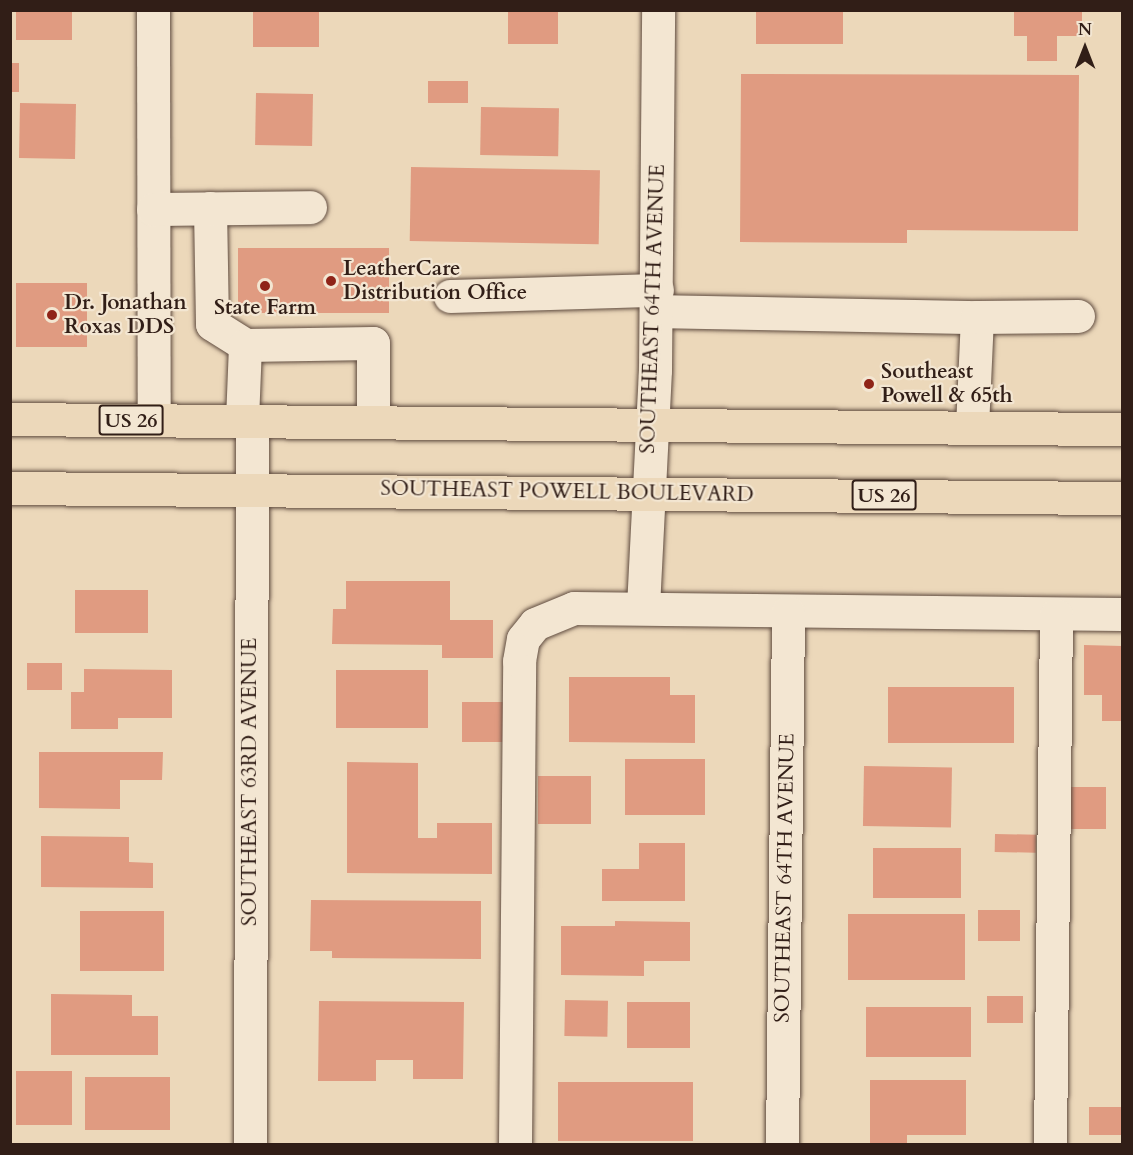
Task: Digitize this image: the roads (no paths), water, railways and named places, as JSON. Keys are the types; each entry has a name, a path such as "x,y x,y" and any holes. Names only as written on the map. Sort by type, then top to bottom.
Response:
{"main road":[{"name":"US 26","path":"10,419 1122,429"},
{"name":"SOUTHEAST POWELL BOULEVARD","path":"10,488 1122,498"}],"street":[{"path":"153,10 154,420"},
{"name":"SOUTHEAST 64TH AVENUE","path":"643,607 645,492 653,423 658,10"},
{"path":"153,209 310,207"},
{"path":"210,208 212,324 245,345 373,343 373,421"},
{"path":"450,296 656,300 976,316 1078,316"},
{"path":"972,427 976,316"},
{"name":"SOUTHEAST 63RD AVENUE","path":"245,345 251,489 250,1144"},
{"path":"515,1144 519,661 523,639 553,613 643,607 788,612 1122,614"},
{"name":"SOUTHEAST 64TH AVENUE","path":"782,1144 788,612"},
{"path":"1050,1144 1056,615"}],"place":[{"name":"LeatherCare Distribution Office","path":"331,281"},
{"name":"State Farm","path":"265,286"},
{"name":"Dr. Jonathan Roxas DDS","path":"52,315"},
{"name":"Southeast Powell & 65th","path":"869,384"}]}
